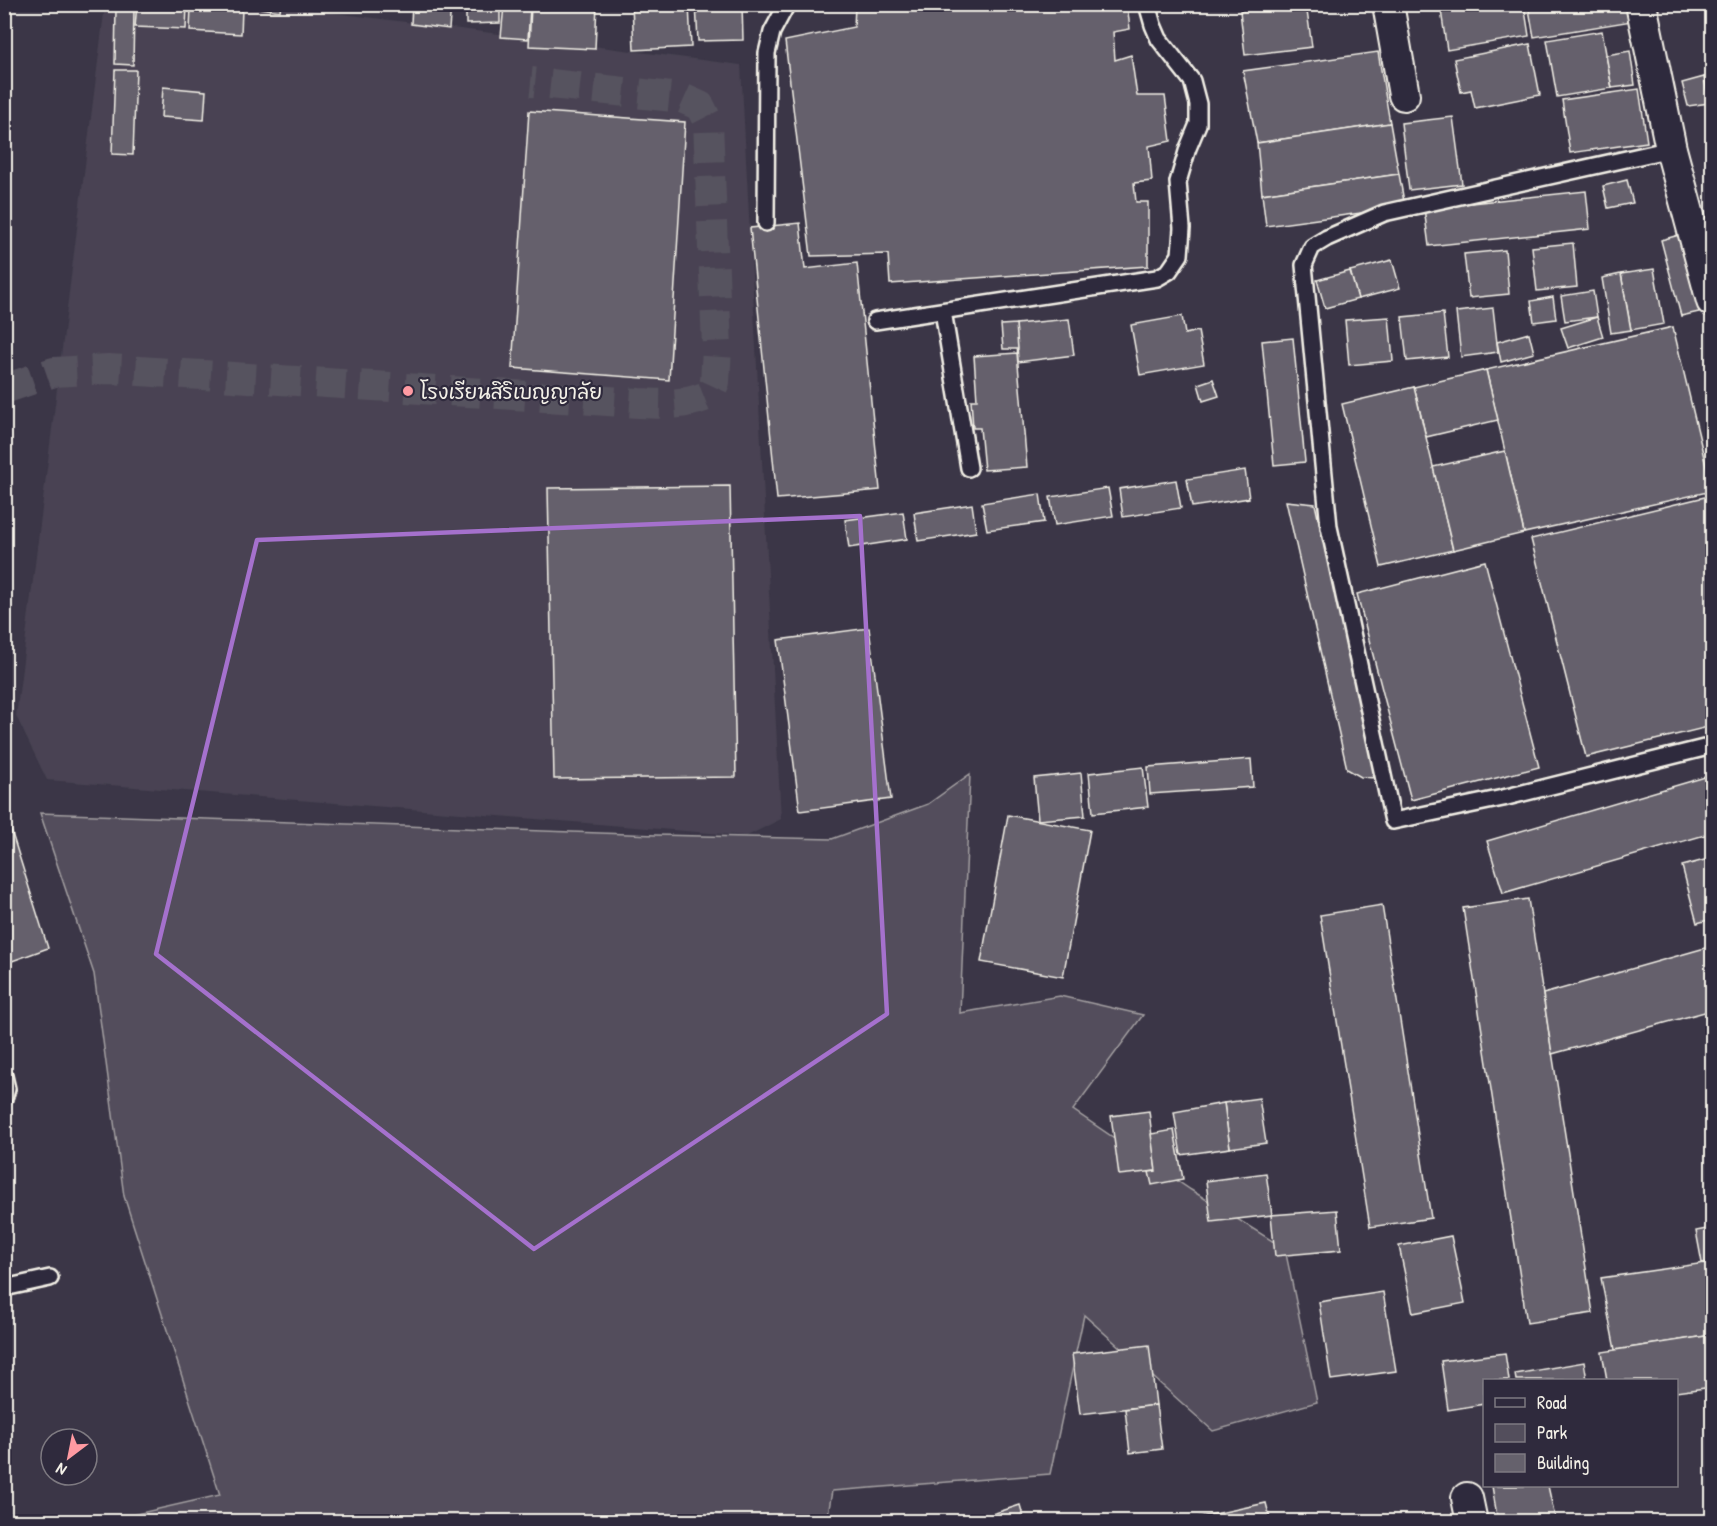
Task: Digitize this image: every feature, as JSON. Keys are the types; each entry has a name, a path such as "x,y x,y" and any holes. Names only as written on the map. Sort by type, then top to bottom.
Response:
{"street":[{"path":"1388,4 1404,95"},
{"path":"1641,4 1671,149 1704,235 1713,301"}],"lane":[{"path":"766,223 767,53 772,32 788,4"},
{"path":"875,321 1157,278 1169,271 1180,255 1182,228 1178,182 1198,124 1198,104 1192,81 1160,39 1147,4"},
{"path":"1671,149 1384,213 1312,247 1304,265 1329,527 1393,821 1503,798 1713,746"},
{"path":"943,311 969,468"},
{"path":"4,1076 7,1089 4,1098"},
{"path":"4,1288 50,1278"}],"highlighted area":[{"path":"860,516 887,1014 534,1249 156,954 257,540"}],"shaded area":[{"name":"โรงเรียนสิริเบญญาลัย","path":"105,5 272,5 741,65 781,819 747,836 47,780 16,716"}],"green space":[{"path":"970,774 960,1013 1060,996 1143,1015 1073,1110 1191,1190 1285,1249 1317,1402 1213,1431 1084,1315 1050,1474 832,1491 827,1521 121,1521 119,1518 220,1495 124,1196 94,974 40,813 832,839 928,804"}],"building":[{"path":"137,4 187,5 186,29 135,27"},
{"path":"246,4 281,4 280,11 246,6"},
{"path":"412,4 451,4 449,29 411,24"},
{"path":"466,4 500,4 500,23 466,24"},
{"path":"568,4 597,4 595,49 529,46 531,7 568,9"},
{"path":"632,4 689,4 691,47 634,50"},
{"path":"696,4 742,4 743,40 698,41"},
{"path":"865,4 1127,4 1130,29 1113,32 1115,60 1131,55 1137,96 1165,96 1171,141 1149,146 1152,181 1134,183 1136,202 1148,202 1148,266 890,284 888,254 811,256 785,41 854,27 855,6"},
{"path":"1306,4 1312,47 1245,55 1240,11"},
{"path":"1440,4 1524,4 1529,36 1447,50"},
{"path":"1528,4 1629,4 1632,21 1534,37"},
{"path":"504,5 530,7 528,39 501,37"},
{"path":"191,6 242,9 241,34 190,31"},
{"path":"116,8 134,8 133,65 115,64"},
{"path":"1602,31 1612,88 1557,97 1547,40"},
{"path":"1530,44 1540,95 1475,108 1471,90 1461,92 1454,59"},
{"path":"1630,51 1635,85 1612,88 1606,55"},
{"path":"1378,52 1390,123 1257,143 1243,71"},
{"path":"115,70 136,70 133,155 112,154"},
{"path":"1712,76 1712,102 1709,103 1704,77"},
{"path":"1704,77 1709,103 1688,106 1682,83"},
{"path":"163,87 206,91 204,120 161,117"},
{"path":"1639,89 1647,142 1570,153 1562,100"},
{"path":"529,111 685,122 669,380 512,368"},
{"path":"1453,117 1462,184 1409,190 1401,123"},
{"path":"1390,123 1399,174 1262,194 1257,143"},
{"path":"1712,131 1712,159 1708,132"},
{"path":"1399,174 1405,207 1266,226 1262,194"},
{"path":"1627,180 1633,203 1608,208 1603,186"},
{"path":"1586,191 1590,229 1429,246 1424,208"},
{"path":"800,223 805,269 857,263 880,490 777,499 750,228"},
{"path":"1679,235 1699,312 1681,316 1661,240"},
{"path":"1573,243 1577,287 1537,291 1532,247"},
{"path":"1505,250 1509,294 1469,298 1464,254"},
{"path":"1392,260 1400,288 1358,299 1350,271"},
{"path":"1654,269 1664,324 1631,330 1621,274"},
{"path":"1350,271 1358,299 1325,308 1317,280"},
{"path":"1621,274 1631,330 1611,333 1602,278"},
{"path":"1593,291 1597,317 1565,321 1561,296"},
{"path":"1553,297 1556,319 1534,322 1531,301"},
{"path":"1493,308 1498,352 1461,357 1456,312"},
{"path":"1443,313 1448,357 1407,361 1402,317"},
{"path":"1182,316 1185,334 1198,331 1204,364 1140,375 1131,325"},
{"path":"1389,317 1393,361 1349,365 1345,320"},
{"path":"1597,317 1603,337 1568,348 1561,328"},
{"path":"1069,319 1074,355 1018,362 1016,324"},
{"path":"1016,324 1018,349 1003,349 1001,325"},
{"path":"1673,327 1712,491 1524,533 1486,370"},
{"path":"1529,333 1534,353 1501,362 1497,342"},
{"path":"1293,338 1305,462 1274,465 1262,341"},
{"path":"1017,353 1027,467 984,470 980,428 973,428 971,400 977,400 974,356"},
{"path":"1486,370 1498,420 1426,437 1414,387"},
{"path":"1213,379 1219,396 1203,401 1198,384"},
{"path":"1414,387 1453,550 1381,567 1342,404"},
{"path":"1505,451 1524,533 1453,550 1433,467"},
{"path":"1245,470 1249,498 1192,507 1187,479"},
{"path":"1176,480 1181,508 1123,517 1119,489"},
{"path":"730,486 736,777 554,779 548,488"},
{"path":"1108,488 1113,516 1055,525 1050,497"},
{"path":"1040,494 1044,522 987,530 982,503"},
{"path":"1709,496 1712,511 1712,726 1586,757 1531,539"},
{"path":"1286,501 1315,504 1375,778 1361,777 1347,769"},
{"path":"972,504 976,532 918,541 914,513"},
{"path":"903,512 907,539 849,548 845,520"},
{"path":"1485,561 1539,767 1411,800 1357,594"},
{"path":"869,628 891,799 800,811 778,640"},
{"path":"1251,759 1253,787 1150,794 1148,767"},
{"path":"1143,767 1148,807 1093,813 1089,773"},
{"path":"1081,773 1085,816 1038,820 1034,778"},
{"path":"1712,775 1712,833 1503,893 1487,841"},
{"path":"4,808 48,948 4,964"},
{"path":"1008,815 1090,830 1063,977 981,962"},
{"path":"1712,858 1712,919 1697,923 1682,866"},
{"path":"1528,899 1593,1313 1527,1323 1463,908"},
{"path":"1382,905 1431,1218 1370,1227 1320,915"},
{"path":"1712,946 1712,1010 1552,1054 1543,994"},
{"path":"1259,1098 1266,1143 1230,1148 1224,1103"},
{"path":"1224,1103 1230,1148 1181,1155 1174,1112"},
{"path":"1149,1111 1156,1171 1119,1175 1111,1116"},
{"path":"1174,1130 1183,1179 1152,1185 1149,1172 1156,1171 1151,1134"},
{"path":"1266,1173 1272,1215 1211,1222 1206,1181"},
{"path":"1337,1210 1341,1250 1275,1256 1271,1215"},
{"path":"1712,1228 1712,1262 1702,1263 1696,1231"},
{"path":"1451,1236 1465,1303 1413,1313 1399,1246"},
{"path":"1712,1262 1712,1335 1615,1350 1601,1278"},
{"path":"1383,1292 1396,1371 1331,1380 1319,1302"},
{"path":"1712,1335 1712,1387 1678,1392 1678,1379 1607,1379 1602,1352"},
{"path":"1149,1345 1156,1405 1080,1414 1072,1354"},
{"path":"1505,1353 1509,1379 1483,1379 1483,1404 1448,1410 1441,1361"},
{"path":"1584,1362 1587,1379 1516,1379 1515,1374"},
{"path":"1156,1405 1162,1449 1130,1453 1125,1409"},
{"path":"1492,1487 1548,1487 1556,1522 1498,1522"},
{"path":"1266,1503 1271,1522 1197,1522 1196,1518"},
{"path":"1020,1505 1025,1522 978,1522 977,1519"}],"tunnel":[{"path":"4,389 54,372 108,369 639,403 683,403 709,395 715,382 717,348 708,122 700,106 682,98 531,82"}],"place":[{"name":"โรงเรียนสิริเบญญาลัย","path":"408,391"}]}
